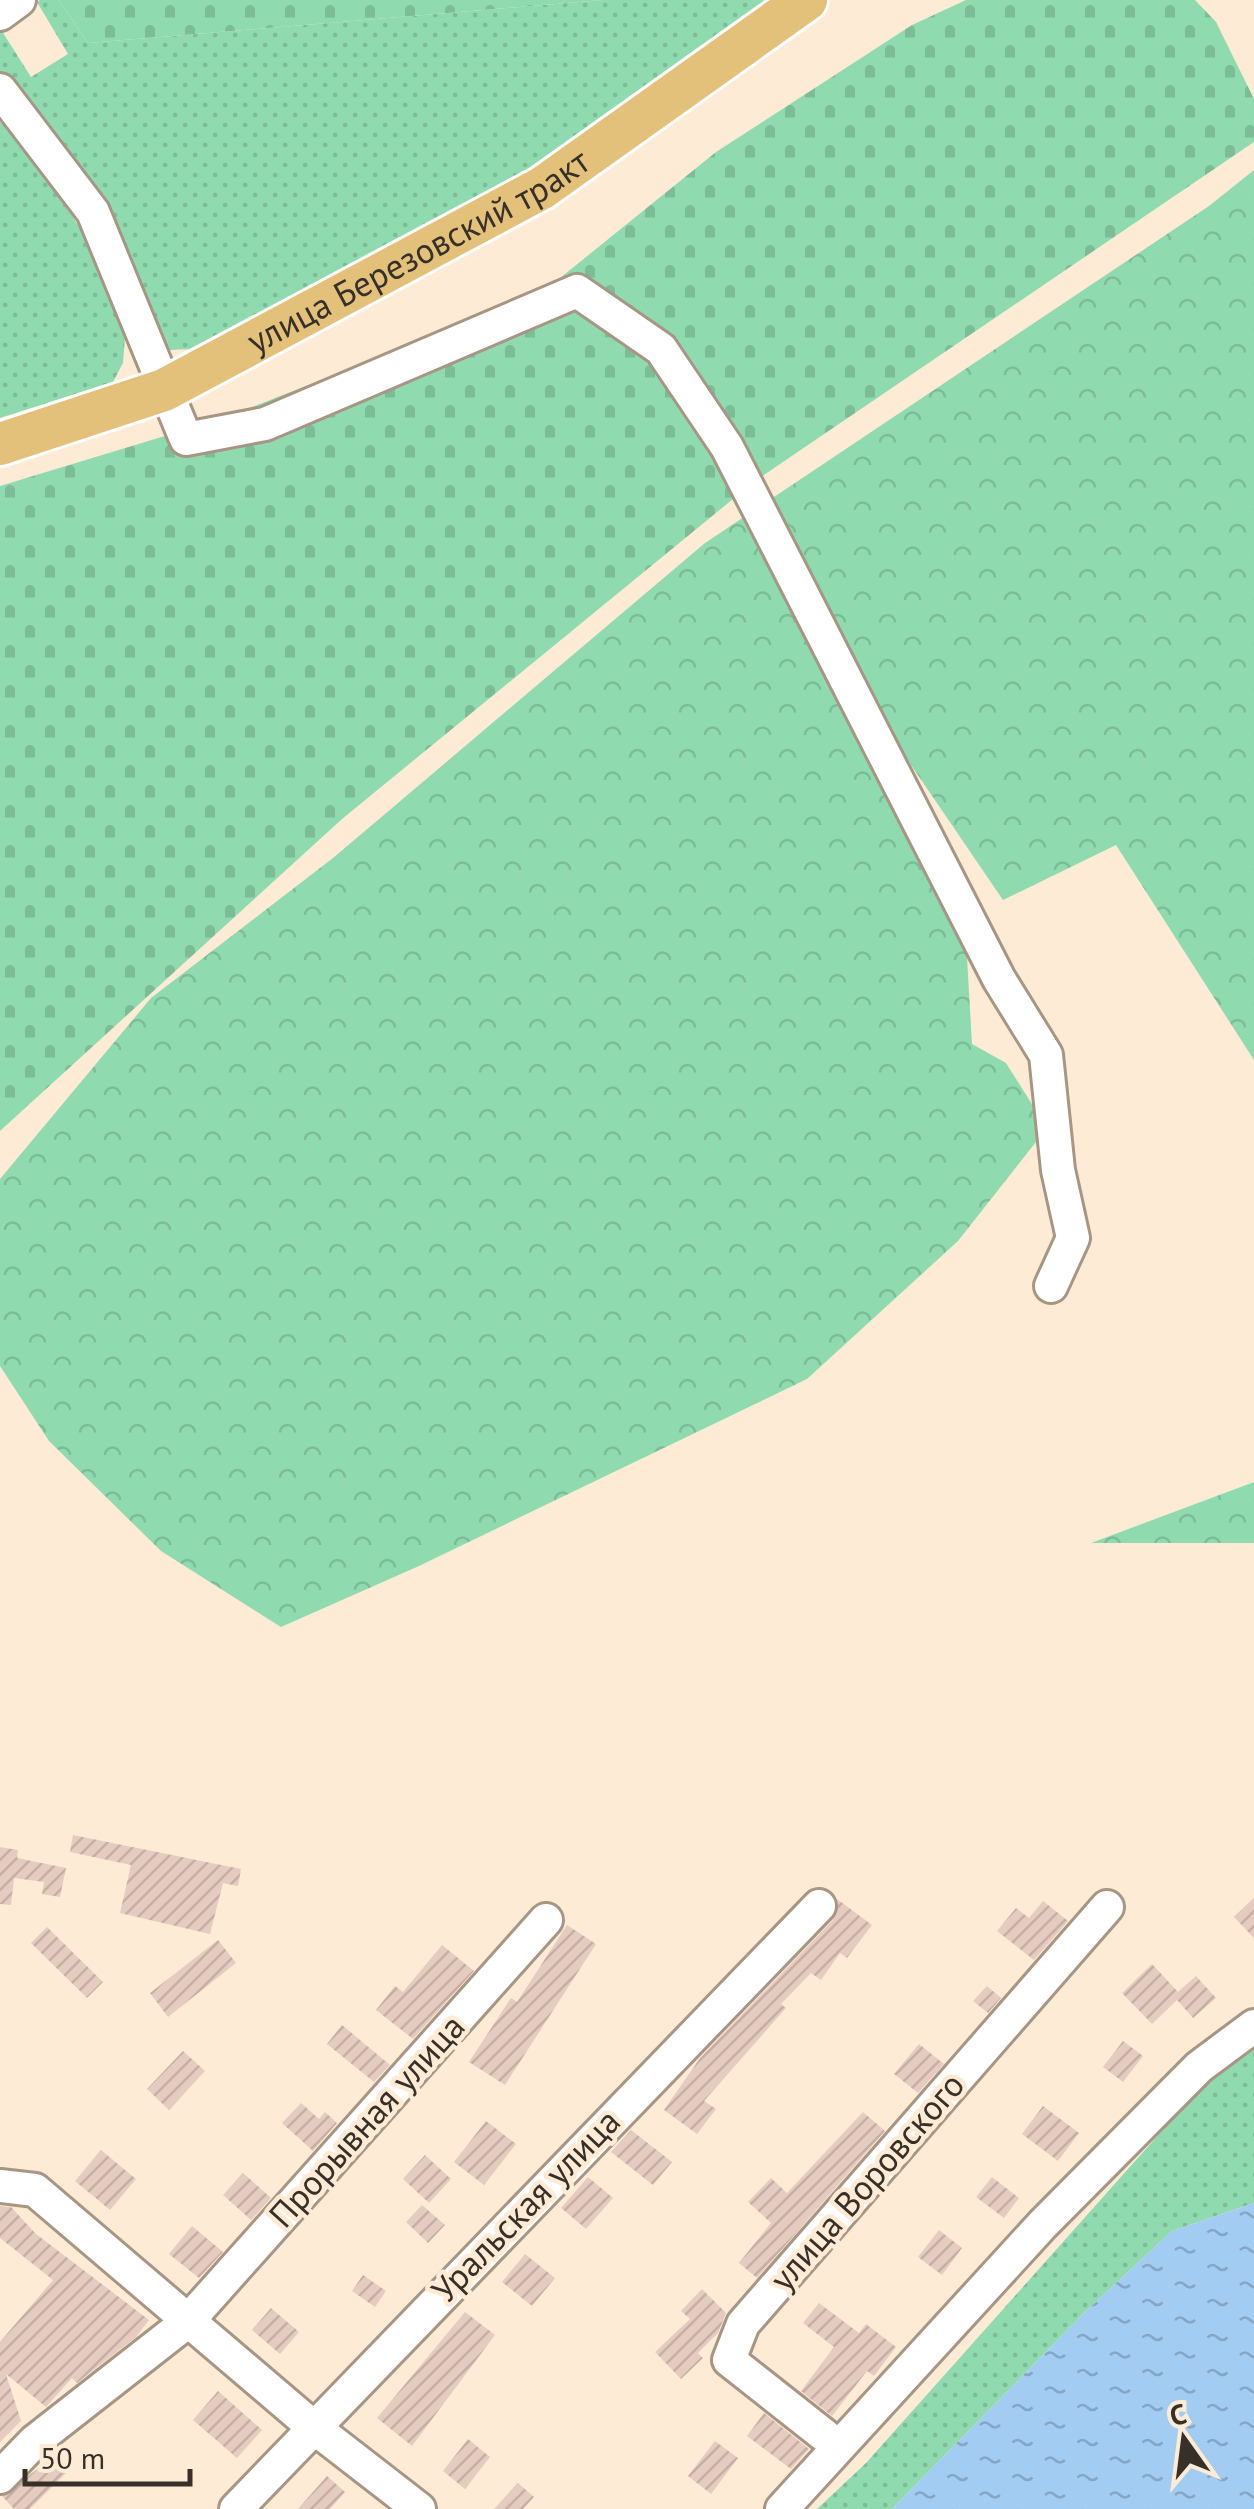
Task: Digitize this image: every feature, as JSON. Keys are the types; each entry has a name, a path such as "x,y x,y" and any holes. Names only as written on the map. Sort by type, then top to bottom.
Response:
{"main road":[{"name":"улица Березовский тракт","path":"0,444 164,390 542,188 806,0"}],"street":[{"path":"0,14 19,0"},
{"path":"0,90 93,212 186,439 264,424 578,291 661,350 727,447 999,979 1046,1055 1058,1170 1073,1238 1051,1286"},
{"name":"Уральская улица","path":"236,2509 818,1906"},
{"name":"улица Воровского","path":"838,2446 729,2360 743,2324 1107,1907"},
{"name":"Прорывная улица","path":"0,2477 35,2441 188,2322 546,1920"},
{"path":"782,2509 1121,2145 1199,2066 1254,2026"},
{"path":"0,2186 35,2190 312,2426 419,2509"}],"green space":[{"path":"59,0 88,43 603,0 768,0 683,65 513,180 190,349 169,350 155,340 105,207 0,74 0,28 31,77 68,54 37,2"},
{"path":"59,0 603,0 88,43"},
{"path":"966,0 1195,0 1216,22 1254,99 1254,142 755,481 342,819 0,1131 0,486 224,418 539,295 716,152 912,25"},
{"path":"0,108 38,158 89,244 125,337 123,363 113,382 0,418"},
{"path":"1254,170 1254,1060 1116,845 1003,900 881,721 965,923 972,1044 1006,1063 1047,1128 958,1241 807,1379 419,1566 281,1627 161,1551 49,1441 0,1366 0,1179 151,998 333,858 705,543 1209,206"},
{"path":"1254,1482 1254,1543 1091,1543"},
{"path":"1254,2040 1254,2203 1172,2231 1084,2313 892,2509 817,2509 866,2463 1210,2077"}],"water":[{"path":"1254,2203 1254,2509 892,2509 1084,2313 1172,2231"}],"building":[{"path":"73,1835 241,1869 238,1886 223,1883 210,1934 120,1913 131,1865 70,1852"},
{"path":"0,1847 18,1850 17,1858 66,1868 60,1897 42,1894 44,1882 14,1878 11,1905 0,1904"},
{"path":"1254,1898 1254,1938 1234,1917"},
{"path":"837,1899 872,1925 847,1958 840,1953 821,1980 811,1973 781,2004 786,2008 704,2101 716,2109 697,2134 664,2110 700,2058 833,1920"},
{"path":"1043,1901 1068,1921 1034,1960 997,1931 1016,1908 1029,1918"},
{"path":"567,1925 596,1944 505,2085 469,2062 511,1998 517,2002"},
{"path":"47,1927 103,1982 87,1998 31,1943"},
{"path":"218,1940 236,1963 168,2017 150,1993"},
{"path":"442,1945 474,1971 413,2039 376,2010 395,1986 403,1992"},
{"path":"1152,1964 1178,1992 1196,1976 1216,1998 1193,2018 1177,2000 1152,2024 1122,1993"},
{"path":"987,1986 1001,1998 988,2013 973,2001"},
{"path":"342,2025 390,2065 374,2082 327,2044"},
{"path":"1123,2041 1143,2056 1123,2082 1103,2067"},
{"path":"919,2044 944,2064 918,2093 894,2074"},
{"path":"183,2051 205,2071 169,2110 147,2089"},
{"path":"301,2103 319,2119 325,2112 337,2123 313,2151 282,2123"},
{"path":"1043,2106 1079,2133 1058,2161 1022,2134"},
{"path":"863,2112 885,2131 757,2278 739,2263 771,2223 748,2202 771,2178 787,2193"},
{"path":"486,2121 516,2144 484,2185 454,2162"},
{"path":"631,2130 672,2162 653,2185 611,2152"},
{"path":"101,2150 136,2179 110,2210 75,2181"},
{"path":"425,2155 451,2179 429,2203 403,2179"},
{"path":"243,2173 271,2198 251,2220 223,2195"},
{"path":"588,2177 613,2198 586,2229 561,2208"},
{"path":"992,2177 1019,2198 1004,2218 976,2197"},
{"path":"422,2205 445,2225 428,2243 406,2222"},
{"path":"0,2206 11,2207 36,2234 149,2320 136,2337 77,2383 72,2378 46,2407 6,2374 21,2421 0,2442 0,2342 53,2280 0,2238"},
{"path":"192,2226 223,2252 199,2278 169,2254"},
{"path":"939,2230 962,2248 942,2275 918,2257"},
{"path":"525,2254 555,2278 532,2306 502,2282"},
{"path":"363,2275 386,2291 375,2307 352,2291"},
{"path":"702,2289 726,2313 718,2333 698,2353 703,2358 681,2379 655,2352 690,2319 681,2311"},
{"path":"819,2303 859,2333 866,2324 896,2347 874,2376 867,2371 832,2416 801,2391 834,2347 803,2323"},
{"path":"271,2308 299,2332 280,2354 252,2330"},
{"path":"465,2312 495,2335 412,2446 377,2418"},
{"path":"218,2391 262,2430 237,2458 193,2420"},
{"path":"764,2413 809,2449 791,2469 747,2436"},
{"path":"468,2439 490,2457 465,2489 443,2471"},
{"path":"715,2441 738,2458 711,2494 688,2476"},
{"path":"53,2457 67,2472 30,2509 14,2509 2,2496"},
{"path":"327,2476 345,2492 330,2509 298,2509"},
{"path":"518,2483 534,2497 523,2509 494,2509"}]}
